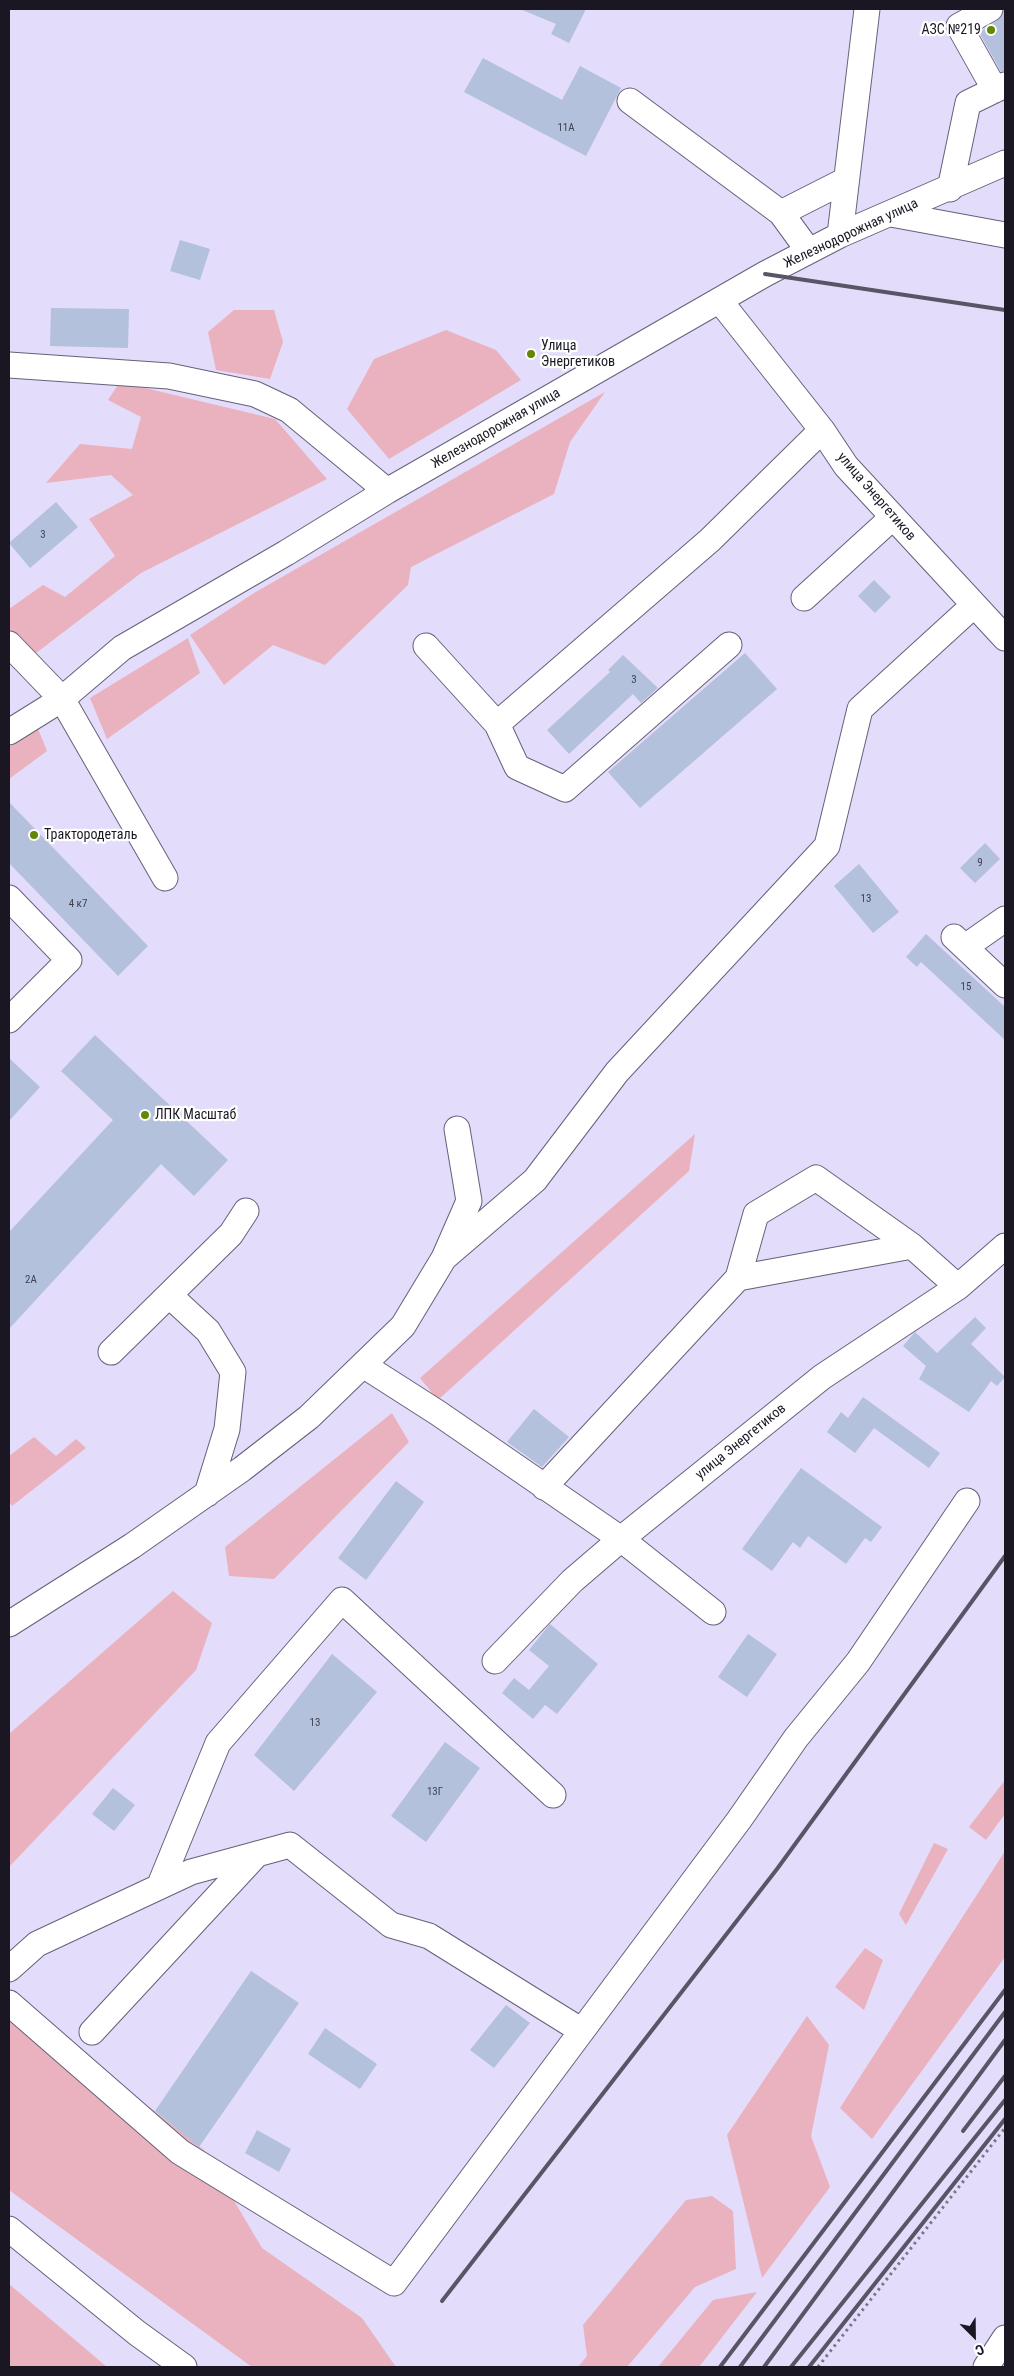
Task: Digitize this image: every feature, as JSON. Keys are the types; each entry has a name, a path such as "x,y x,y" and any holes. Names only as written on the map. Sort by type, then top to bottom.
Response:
{"street":[{"path":"840,236 867,9"},
{"path":"950,189 968,103 1000,87 959,26 990,9"},
{"path":"630,101 780,213 808,250"},
{"name":"Железнодорожная улица","path":"9,732 62,700 122,648 286,554 387,491 808,250 950,189 1005,163"},
{"path":"780,213 846,180"},
{"path":"890,214 1005,235"},
{"name":"улица Энергетиков","path":"720,301 822,430 846,466 1005,638"},
{"path":"9,365 169,376 255,394 289,410 387,491"},
{"path":"496,724 710,540 822,430"},
{"path":"804,598 893,517"},
{"path":"444,1258 535,1180 616,1072 827,846 860,709 974,604"},
{"path":"9,644 62,700 165,878"},
{"path":"426,646 496,724 518,767 564,789 729,645"},
{"path":"9,898 69,960 9,1020"},
{"path":"1005,919 960,942 1005,986"},
{"path":"9,1624 132,1546 207,1494 309,1417 403,1326 444,1258 469,1201 457,1129"},
{"path":"544,1487 738,1278 756,1214 816,1178 912,1246 958,1287"},
{"path":"111,1352 231,1234 246,1211"},
{"path":"738,1278 912,1246"},
{"name":"улица Энергетиков","path":"495,1661 572,1581 621,1539 822,1377 958,1287 1005,1246"},
{"path":"169,1295 208,1331 233,1372 227,1429 207,1494"},
{"path":"363,1365 621,1539 713,1612"},
{"path":"9,2003 180,2152 394,2283 739,1820 796,1738 858,1662 967,1501"},
{"path":"160,1887 218,1743 342,1600 552,1795"},
{"path":"9,1969 37,1944 191,1872 290,1845 391,1925 429,1936 582,2031"},
{"path":"92,2032 258,1854"},
{"path":"9,2229 137,2333 184,2367"},
{"path":"986,2367 1005,2338"}],"path":[{"path":"818,2367 1005,2128"}],"shaded area":[{"path":"234,310 274,310 283,342 270,379 216,370 208,332"},
{"path":"446,330 496,350 521,380 389,459 347,409 374,359"},
{"path":"120,382 275,419 327,479 141,573 23,663 9,636 9,609 43,585 65,597 115,556 89,519 133,495 111,475 46,483 80,444 132,449 141,417 108,400"},
{"path":"605,392 570,442 554,494 411,567 408,585 325,665 273,645 224,685 190,635 254,593"},
{"path":"188,638 200,673 107,739 90,698"},
{"path":"34,719 47,751 9,779 9,737"},
{"path":"695,1134 689,1171 438,1400 420,1378"},
{"path":"392,1413 409,1442 274,1579 229,1576 225,1547"},
{"path":"34,1437 56,1456 76,1439 86,1448 12,1506 9,1502 9,1456"},
{"path":"173,1591 212,1623 196,1670 9,1867 9,1734"},
{"path":"1005,1780 1005,1814 986,1840 969,1827"},
{"path":"934,1843 948,1849 906,1925 899,1914"},
{"path":"1005,1851 1005,1957 872,2139 840,2108"},
{"path":"865,1948 883,1960 864,2010 835,1987"},
{"path":"9,1997 204,2150 262,2248 362,2318 396,2367 252,2367 9,2190"},
{"path":"807,2016 829,2045 811,2136 830,2187 762,2278 727,2135"},
{"path":"712,2196 733,2211 736,2269 695,2287 627,2367 578,2367 587,2356 583,2325 686,2200"},
{"path":"9,2284 107,2367 9,2367"},
{"path":"757,2292 699,2367 658,2367 713,2300"}],"building":[{"path":"520,9 586,9 569,43 551,34 556,24"},
{"path":"1004,9 1005,71 1001,72 979,32 997,21 1002,16"},
{"path":"483,58 562,100 580,66 621,88 586,156 464,92"},
{"path":"180,240 210,249 200,280 170,271"},
{"path":"51,308 129,309 128,348 50,346"},
{"path":"56,502 78,527 30,568 9,543"},
{"path":"874,580 891,597 875,613 858,596"},
{"path":"745,653 777,689 640,808 608,772"},
{"path":"623,655 658,688 641,703 633,694 569,754 547,730 610,672 608,670"},
{"path":"9,802 148,946 118,976 9,863"},
{"path":"985,843 1000,859 975,883 960,868"},
{"path":"859,864 899,912 873,933 834,886"},
{"path":"926,934 1005,1007 1005,1040 921,962 917,967 906,957"},
{"path":"95,1035 228,1160 194,1196 161,1164 9,1329 9,1232 113,1120 61,1071"},
{"path":"9,1058 40,1087 9,1121"},
{"path":"975,1317 986,1328 971,1344 1005,1377 997,1386 991,1381 969,1412 919,1379 926,1366 903,1346 915,1332 937,1353"},
{"path":"863,1397 940,1453 929,1468 874,1428 855,1453 827,1432 841,1412 848,1418"},
{"path":"534,1409 569,1437 542,1467 507,1442"},
{"path":"801,1468 882,1527 871,1542 865,1538 846,1564 808,1536 800,1548 793,1542 772,1571 742,1549"},
{"path":"396,1481 424,1502 366,1580 338,1558"},
{"path":"550,1624 598,1664 557,1714 545,1705 533,1719 502,1693 514,1678 529,1690 549,1666 529,1650"},
{"path":"748,1634 777,1654 747,1697 718,1677"},
{"path":"332,1654 377,1692 294,1791 254,1755"},
{"path":"445,1742 480,1768 426,1842 391,1816"},
{"path":"113,1788 135,1805 114,1831 92,1814"},
{"path":"251,1971 299,2003 199,2147 155,2111"},
{"path":"506,2005 530,2023 494,2068 470,2050"},
{"path":"325,2028 377,2064 360,2089 308,2054"},
{"path":"257,2130 291,2149 279,2172 245,2153"}],"railway":[{"path":"765,274 1005,310"},
{"path":"442,2301 777,1869 1005,1556"},
{"path":"720,2367 1005,1990"},
{"path":"740,2367 1005,2012"},
{"path":"764,2367 1005,2040"},
{"path":"963,2131 1005,2076"},
{"path":"791,2367 1005,2100"},
{"path":"809,2367 1005,2119"}],"place":[{"name":"АЗС №219","path":"991,30"},
{"name":"Улица Энергетиков","path":"531,354"},
{"name":"Трактородеталь","path":"34,835"},
{"name":"ЛПК Масштаб","path":"145,1115"}]}
